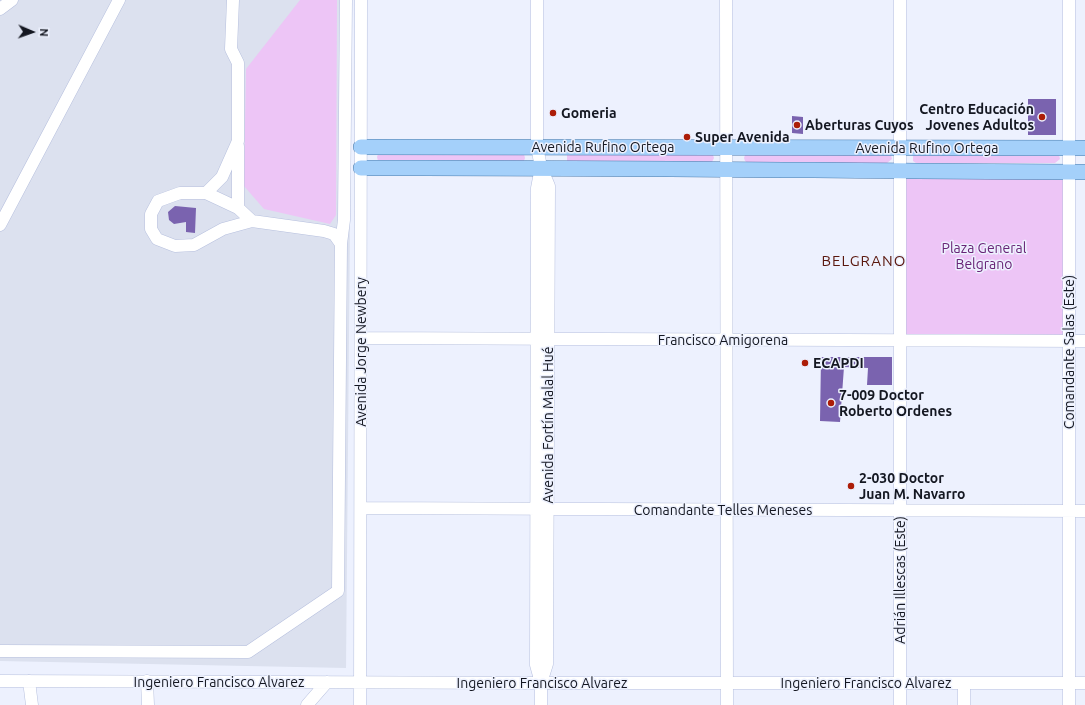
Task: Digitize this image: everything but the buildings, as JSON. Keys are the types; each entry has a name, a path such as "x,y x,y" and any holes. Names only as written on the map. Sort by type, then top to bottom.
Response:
{"main road":[{"name":"Avenida Rufino Ortega","path":"361,146 1085,148"},
{"name":"Avenida Rufino Ortega","path":"361,168 541,167 727,170 1085,172"}],"street":[{"path":"0,9 12,0"},
{"path":"0,225 120,0"},
{"path":"233,0 230,49 238,62 238,208"},
{"path":"0,651 248,652 338,591 341,244 344,220 346,0"},
{"name":"Avenida Jorge Newbery","path":"360,705 361,0"},
{"name":"Avenida Fortín Malal Hué","path":"538,0 537,147 541,167 549,186 543,339 542,509 547,664 541,683 541,705"},
{"path":"726,0 727,705"},
{"name":"Adrián Illescas (Este)","path":"900,0 900,705"},
{"name":"Comandante Salas (Este)","path":"1069,0 1069,705"},
{"path":"206,193 222,177 238,141"},
{"path":"252,222 238,208 206,193 180,193 158,201 151,214 151,229 157,239 175,246 194,244 223,229 252,222 324,231 334,234 341,244"},
{"name":"Francisco Amigorena","path":"361,338 1085,341"},
{"name":"Comandante Telles Meneses","path":"361,508 1085,511"},
{"name":"Ingeniero Francisco Alvarez","path":"0,681 1085,683"},
{"path":"29,681 32,705"},
{"path":"147,681 148,705"},
{"path":"307,705 328,682"},
{"path":"964,683 964,705"}],"shaded area":[{"path":"0,0 352,0 346,668 0,661"}],"green space":[{"path":"300,0 337,0 336,215 330,224 264,209 244,186 246,69"},
{"path":"378,154 524,154 525,158 524,161 378,161"},
{"path":"567,154 713,155 714,158 712,162 709,163 567,161"},
{"path":"745,155 891,155 892,159 887,163 748,163 744,158"},
{"path":"913,155 1059,155 1060,159 1055,163 916,163 913,161"},
{"name":"Plaza General Belgrano","path":"900,171 1068,172 1069,341 900,340"}],"place":[{"name":"Gomeria","path":"553,113"},
{"name":"Centro Educación Jovenes Adultos","path":"1042,117"},
{"name":"Aberturas Cuyos","path":"797,125"},
{"name":"Super Avenida","path":"687,137"},
{"name":"ECAPDI","path":"805,363"},
{"name":"7-009 Doctor Roberto Ordenes","path":"831,403"},
{"name":"2-030 Doctor Juan M. Navarro","path":"851,486"}],"district":[{"name":"BELGRANO","path":"864,261"}]}
